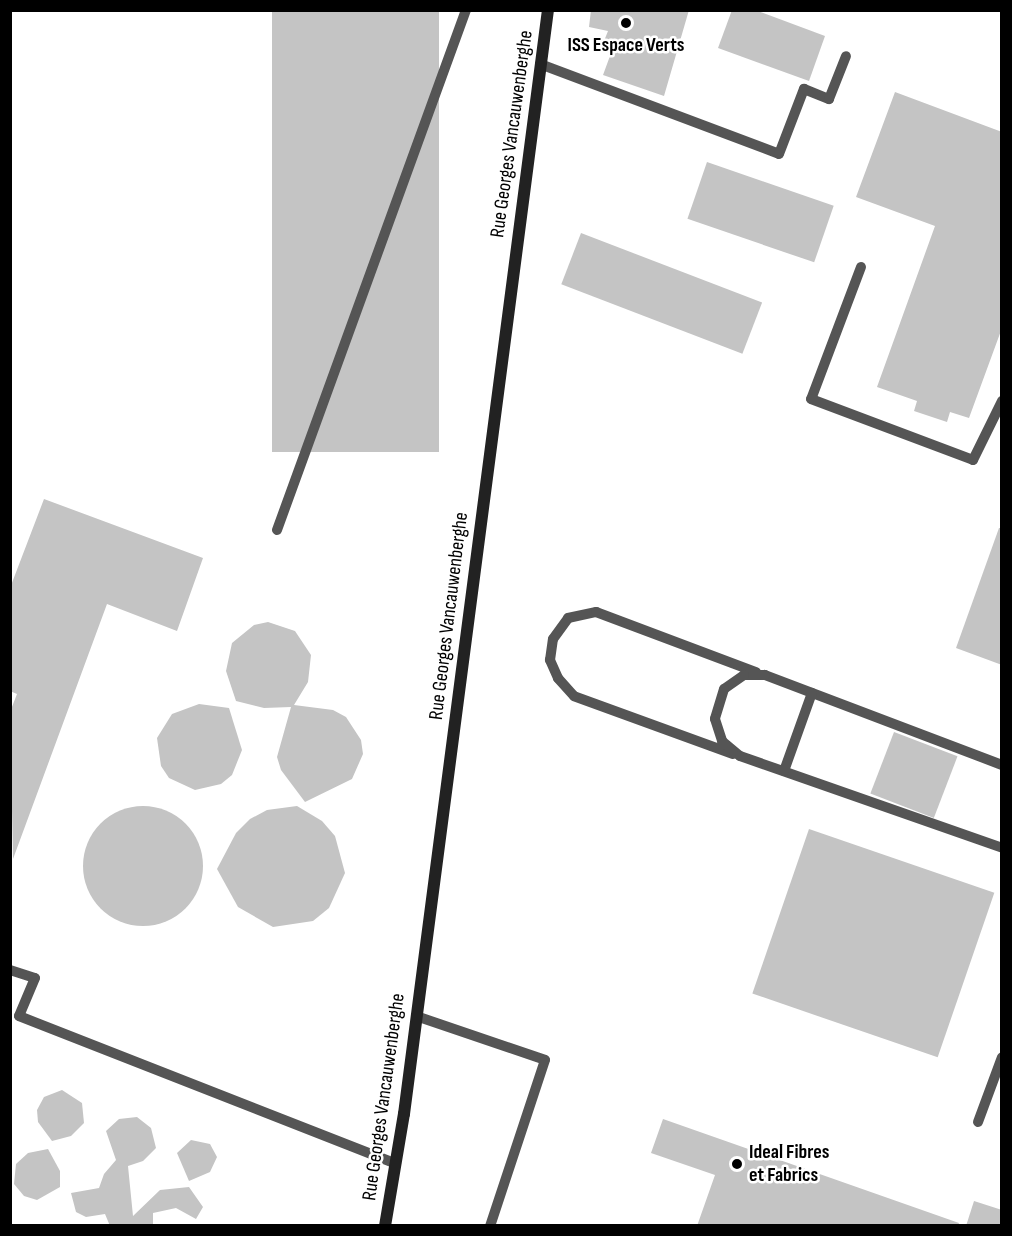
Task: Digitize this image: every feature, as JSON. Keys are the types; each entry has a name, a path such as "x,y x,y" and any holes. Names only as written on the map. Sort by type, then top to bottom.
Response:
{"street":[{"name":"Rue Georges Vancauwenberghe","path":"385,1226 396,1164 416,1016 548,10"}],"lane":[{"path":"277,530 466,10"},
{"path":"540,64 779,154 804,89 830,99 846,56"},
{"path":"861,267 811,399 973,460 1002,401"},
{"path":"1002,765 596,612 568,618 552,639 549,660 558,678 574,696 1002,848"},
{"path":"740,756 722,741 716,719 724,689 744,675 765,675"},
{"path":"784,771 812,693"},
{"path":"10,970 35,978 19,1016 396,1164"},
{"path":"416,1016 545,1060 490,1226"},
{"path":"978,1122 1002,1057"}],"building":[{"path":"272,10 439,10 439,452 272,452"},
{"path":"591,10 689,10 664,96 603,75 614,45 604,41 608,31 589,27"},
{"path":"732,10 755,10 825,36 809,81 718,48"},
{"path":"895,92 1002,132 1002,328 969,418 950,412 947,422 914,411 917,401 877,387 935,226 856,197"},
{"path":"707,162 834,206 814,262 687,219"},
{"path":"581,233 762,303 742,354 561,284"},
{"path":"44,499 203,558 177,631 107,604 13,859 10,712 17,694 10,691 10,588"},
{"path":"999,528 1002,528 1002,665 956,648"},
{"path":"268,622 295,631 311,655 308,682 294,705 333,710 346,717 361,740 363,754 352,779 305,802 281,770 277,757 291,707 264,708 236,701 226,671 232,643 254,625"},
{"path":"199,704 229,708 242,750 232,775 221,784 195,790 169,778 161,766 157,738 172,714"},
{"path":"894,732 957,756 934,818 870,794"},
{"path":"143,806 166,811 185,824 198,843 203,866 198,889 185,908 166,921 143,926 120,921 101,908 88,889 83,866 88,843 101,824 120,811"},
{"path":"297,806 322,821 335,836 345,873 329,908 313,921 273,927 238,907 217,869 236,833 250,819 267,810"},
{"path":"809,829 994,893 938,1057 752,994"},
{"path":"62,1090 82,1103 84,1123 71,1136 52,1141 38,1122 37,1110 44,1097"},
{"path":"137,1117 151,1128 156,1148 143,1161 128,1166 133,1216 160,1190 189,1187 203,1207 196,1219 176,1208 153,1213 153,1226 110,1226 105,1214 86,1217 76,1212 71,1193 99,1188 104,1174 116,1160 106,1131 119,1119"},
{"name":"Ideal Fibres et Fabrics","path":"663,1119 959,1223 958,1226 697,1226 715,1175 651,1153"},
{"path":"191,1140 210,1144 217,1157 210,1172 189,1181 177,1153"},
{"path":"48,1149 60,1171 60,1187 37,1200 24,1196 14,1184 16,1164 28,1153"},
{"path":"974,1201 1002,1210 1002,1226 966,1226"}],"place":[{"name":"ISS Espace Verts","path":"626,23"},
{"name":"Ideal Fibres et Fabrics","path":"737,1164"}]}
